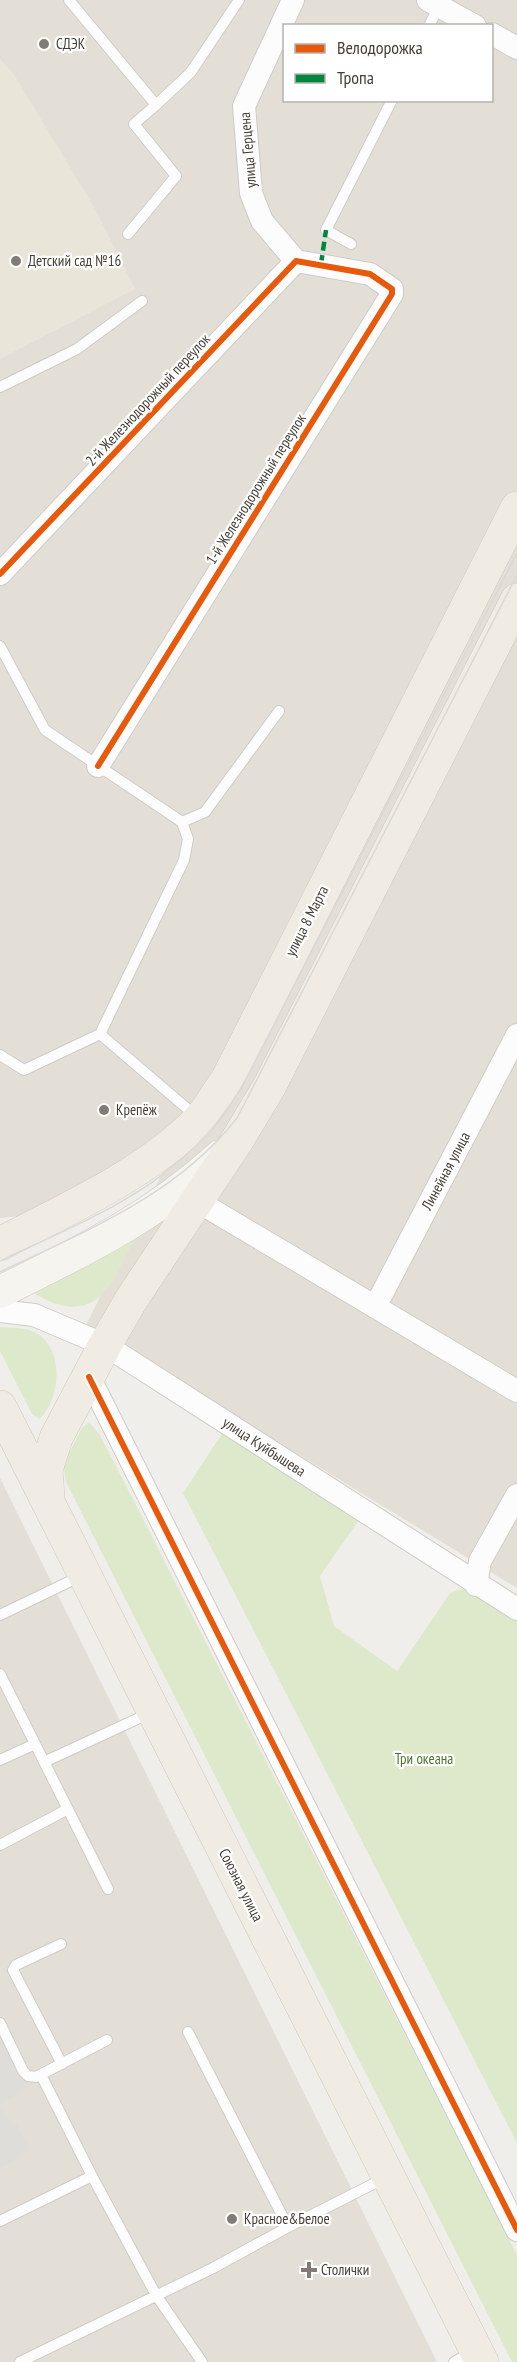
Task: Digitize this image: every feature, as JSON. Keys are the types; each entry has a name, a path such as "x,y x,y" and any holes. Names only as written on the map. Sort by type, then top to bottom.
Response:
{"main road":[{"name":"улица 8 Марта","path":"0,1244 134,1171 174,1143 199,1119 227,1080 517,508"},
{"path":"49,1505 46,1470 56,1437 131,1300 236,1142 279,1068 517,600"},
{"path":"0,1292 85,1250 158,1208 236,1142"},
{"name":"Союзная улица","path":"0,1407 388,2177 470,2358"}],"street":[{"name":"улица Герцена","path":"293,0 244,106 251,193 262,221 296,261"},
{"path":"432,11 469,24"},
{"path":"493,35 517,48"},
{"name":"1-й Железнодорожный переулок","path":"98,766 392,294 392,289 386,283 370,274 296,261"},
{"name":"2-й Железнодорожный переулок","path":"0,574 296,261"},
{"name":"Линейная улица","path":"375,1307 517,1035"},
{"path":"197,1201 517,1391"},
{"name":"улица Куйбышева","path":"0,1311 34,1315 105,1344 476,1585 517,1609"},
{"path":"89,1377 517,2230"},
{"path":"476,1585 480,1561 517,1495"}],"lane":[{"path":"69,0 156,105"},
{"path":"128,234 176,176 134,124 191,72 239,0"},
{"path":"351,244 326,230 391,102"},
{"path":"0,387 77,349 142,301"},
{"path":"0,646 45,730 182,822 188,839 184,860 100,1034 24,1070 0,1055"},
{"path":"182,822 205,812 279,711"},
{"path":"100,1034 199,1119"},
{"path":"0,1615 84,1574"},
{"path":"0,1674 108,1889"},
{"path":"44,1762 154,1712"},
{"path":"0,1760 35,1744"},
{"path":"0,1845 68,1809"},
{"path":"61,1944 16,1965 13,1971 62,2064"},
{"path":"0,2023 23,2071 36,2078 108,2040"},
{"path":"188,2032 288,2228"},
{"path":"41,2075 156,2295 202,2362"},
{"path":"0,2221 92,2176"},
{"path":"20,2362 388,2177"}],"shaded area":[{"path":"0,0 517,0 517,1588 86,1325 184,1130 28,1215 0,1218"},
{"path":"0,59 13,73 94,207 135,289 0,359"},
{"path":"0,1478 437,2362 0,2362"},
{"path":"0,2038 26,2088 0,2104"},
{"path":"0,2105 12,2126 16,2124 30,2150 0,2168"}],"green space":[{"path":"136,1235 110,1284 100,1296 88,1304 74,1307 56,1304 35,1294 33,1286"},
{"path":"0,1327 34,1332 46,1342 52,1352 56,1363 55,1388 52,1400 39,1419 32,1414 0,1351"},
{"path":"89,1422 100,1435 137,1507 517,2255 517,2362 512,2362 66,1482 63,1464 82,1428"},
{"name":"Три океана","path":"223,1432 359,1520 320,1576 334,1626 397,1671 450,1593 465,1588 517,1620 517,2143 183,1493"}],"tram line":[{"path":"0,1261 73,1227 140,1190 171,1168 199,1143 224,1113 247,1077 517,553"},
{"path":"0,1272 97,1226 158,1190 187,1169 237,1118 517,575"}],"marked path":[{"path":"321,264 326,230"}],"cycle path":[{"path":"0,574 296,261 370,274 392,289 392,294 98,766"},
{"path":"89,1377 517,2230"}],"place":[{"name":"СДЭК","path":"44,44"},
{"name":"Детский сад №16","path":"16,261"},
{"name":"Крепёж","path":"104,1110"},
{"name":"Красное&Белое","path":"232,2219"},
{"name":"Столички","path":"309,2270"}]}
